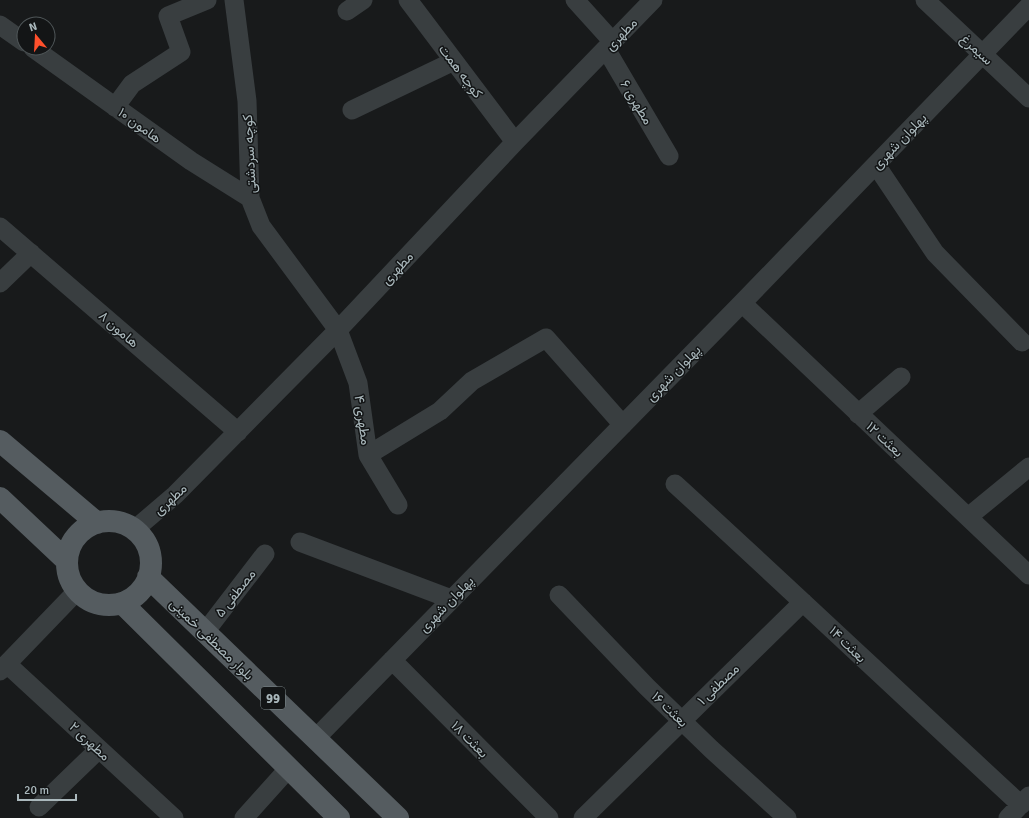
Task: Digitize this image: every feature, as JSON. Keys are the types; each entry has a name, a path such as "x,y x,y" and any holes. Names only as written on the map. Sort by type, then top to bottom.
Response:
{"main road":[{"path":"0,441 96,523"},
{"path":"0,498 67,562"},
{"path":"110,521 123,524 134,530 143,539 149,551 151,564 148,577 142,588 133,597 122,603 110,605 98,604 87,599 77,591 69,577 67,562 69,549 76,538 85,529 96,523 110,521"},
{"name":"بلوار مصطفی خمینی","path":"148,577 398,818"},
{"path":"122,603 339,818"}],"street":[{"path":"115,106 132,84 181,52 168,16 208,0"},
{"name":"کوچه سردشتی","path":"234,0 247,101 250,198 261,226 338,330"},
{"path":"347,11 363,0"},
{"name":"کوچه همت","path":"408,0 515,142"},
{"name":"مطهری ۶","path":"575,0 610,45 669,156"},
{"name":"مطهری","path":"134,530 175,496 238,432 338,330 515,142 654,0"},
{"name":"سیمرغ","path":"925,0 1029,98"},
{"name":"پهلوان شهری","path":"315,739 742,303 1029,6"},
{"path":"0,25 16,36"},
{"name":"هامون ۱۰","path":"44,56 191,161 250,198"},
{"path":"352,110 454,61"},
{"path":"876,165 935,253 1022,342"},
{"name":"هامون ۸","path":"0,226 238,432"},
{"path":"0,283 31,253"},
{"name":"بعثت ۱۲","path":"742,303 1029,575"},
{"name":"مطهری ۴","path":"338,330 358,384 368,455 398,505"},
{"path":"368,455 440,411 472,381 546,338 623,425"},
{"path":"858,414 901,377"},
{"path":"968,517 1029,467"},
{"name":"بعثت ۱۴","path":"675,484 803,602 1019,806"},
{"path":"300,542 451,599"},
{"name":"مصطفی ۵","path":"205,632 265,554"},
{"path":"3,667 77,591"},
{"name":"بعثت ۱۶","path":"559,595 647,687 787,818"},
{"name":"مصطفی ۱","path":"583,818 681,720 803,602"},
{"name":"بعثت ۱۸","path":"392,660 549,818"},
{"name":"مطهری ۲","path":"3,667 99,749 174,818"},
{"path":"39,807 99,749"},
{"path":"244,818 289,768"}]}
